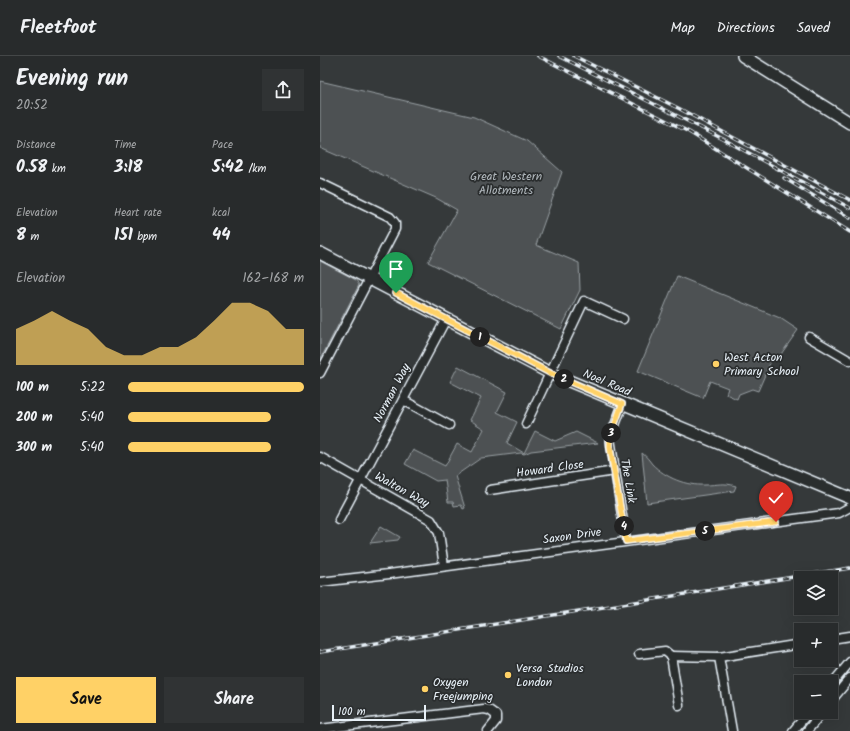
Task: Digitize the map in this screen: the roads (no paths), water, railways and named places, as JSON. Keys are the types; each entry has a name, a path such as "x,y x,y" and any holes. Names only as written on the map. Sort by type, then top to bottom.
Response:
{"street":[{"path":"743,56 850,123"},
{"path":"320,183 390,217 395,223 395,229 320,374"},
{"name":"Noel Road","path":"320,253 550,373 850,498"},
{"path":"526,424 584,300 623,319"},
{"name":"Norman Way","path":"339,520 446,319"},
{"path":"809,337 850,361"},
{"path":"403,400 449,425"},
{"name":"The Link","path":"622,404 610,438 626,541"},
{"name":"Walton Way","path":"320,456 428,518 434,523 439,533 444,566"},
{"name":"Howard Close","path":"490,490 615,471"},
{"name":"Saxon Drive","path":"320,582 839,513 850,507"},
{"path":"838,638 850,636"},
{"path":"639,654 665,651 671,656 720,656 794,645"},
{"path":"671,656 679,705"},
{"path":"720,656 732,731"},
{"path":"838,677 850,662"},
{"path":"838,693 850,678"},
{"path":"320,729 484,709 489,710 496,715 496,721 488,731"},
{"path":"793,731 803,719"},
{"path":"807,731 816,719"}],"railway":[{"path":"538,56 689,132 850,232"},
{"path":"559,56 723,139 850,208"},
{"path":"574,56 680,109 850,200"},
{"path":"784,178 850,218"},
{"path":"320,652 850,568"}],"place":[{"name":"West Acton Primary School","path":"716,364"},
{"name":"Versa Studios London","path":"508,675"},
{"name":"Oxygen Freejumping","path":"425,689"}],"park label":[{"name":"Great Western Allotments","path":"506,183"}]}
